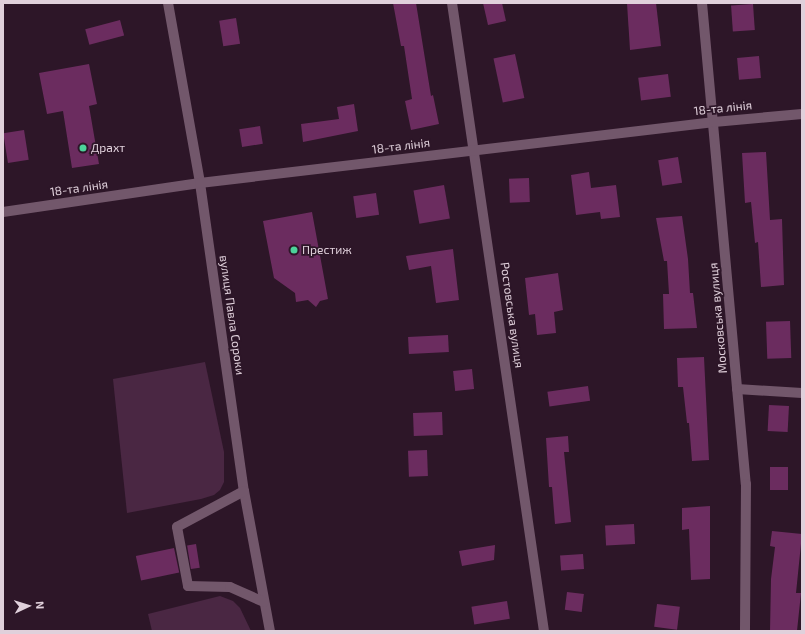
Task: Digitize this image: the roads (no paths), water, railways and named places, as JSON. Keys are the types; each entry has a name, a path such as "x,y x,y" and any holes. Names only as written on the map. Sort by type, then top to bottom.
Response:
{"street":[{"name":"вулиця Павла Сороки","path":"168,3 200,183 244,491 270,631"},
{"name":"Ростовська вулиця","path":"452,3 544,631"},
{"name":"Московська вулиця","path":"702,3 746,484 745,631"},
{"name":"18-та лінія","path":"3,212 200,183 714,122 802,114"},
{"path":"737,389 802,393"},
{"path":"244,491 177,527 188,586 230,588 264,602"}],"place":[{"name":"Драхт","path":"83,148"},
{"name":"Престиж","path":"294,250"}]}
